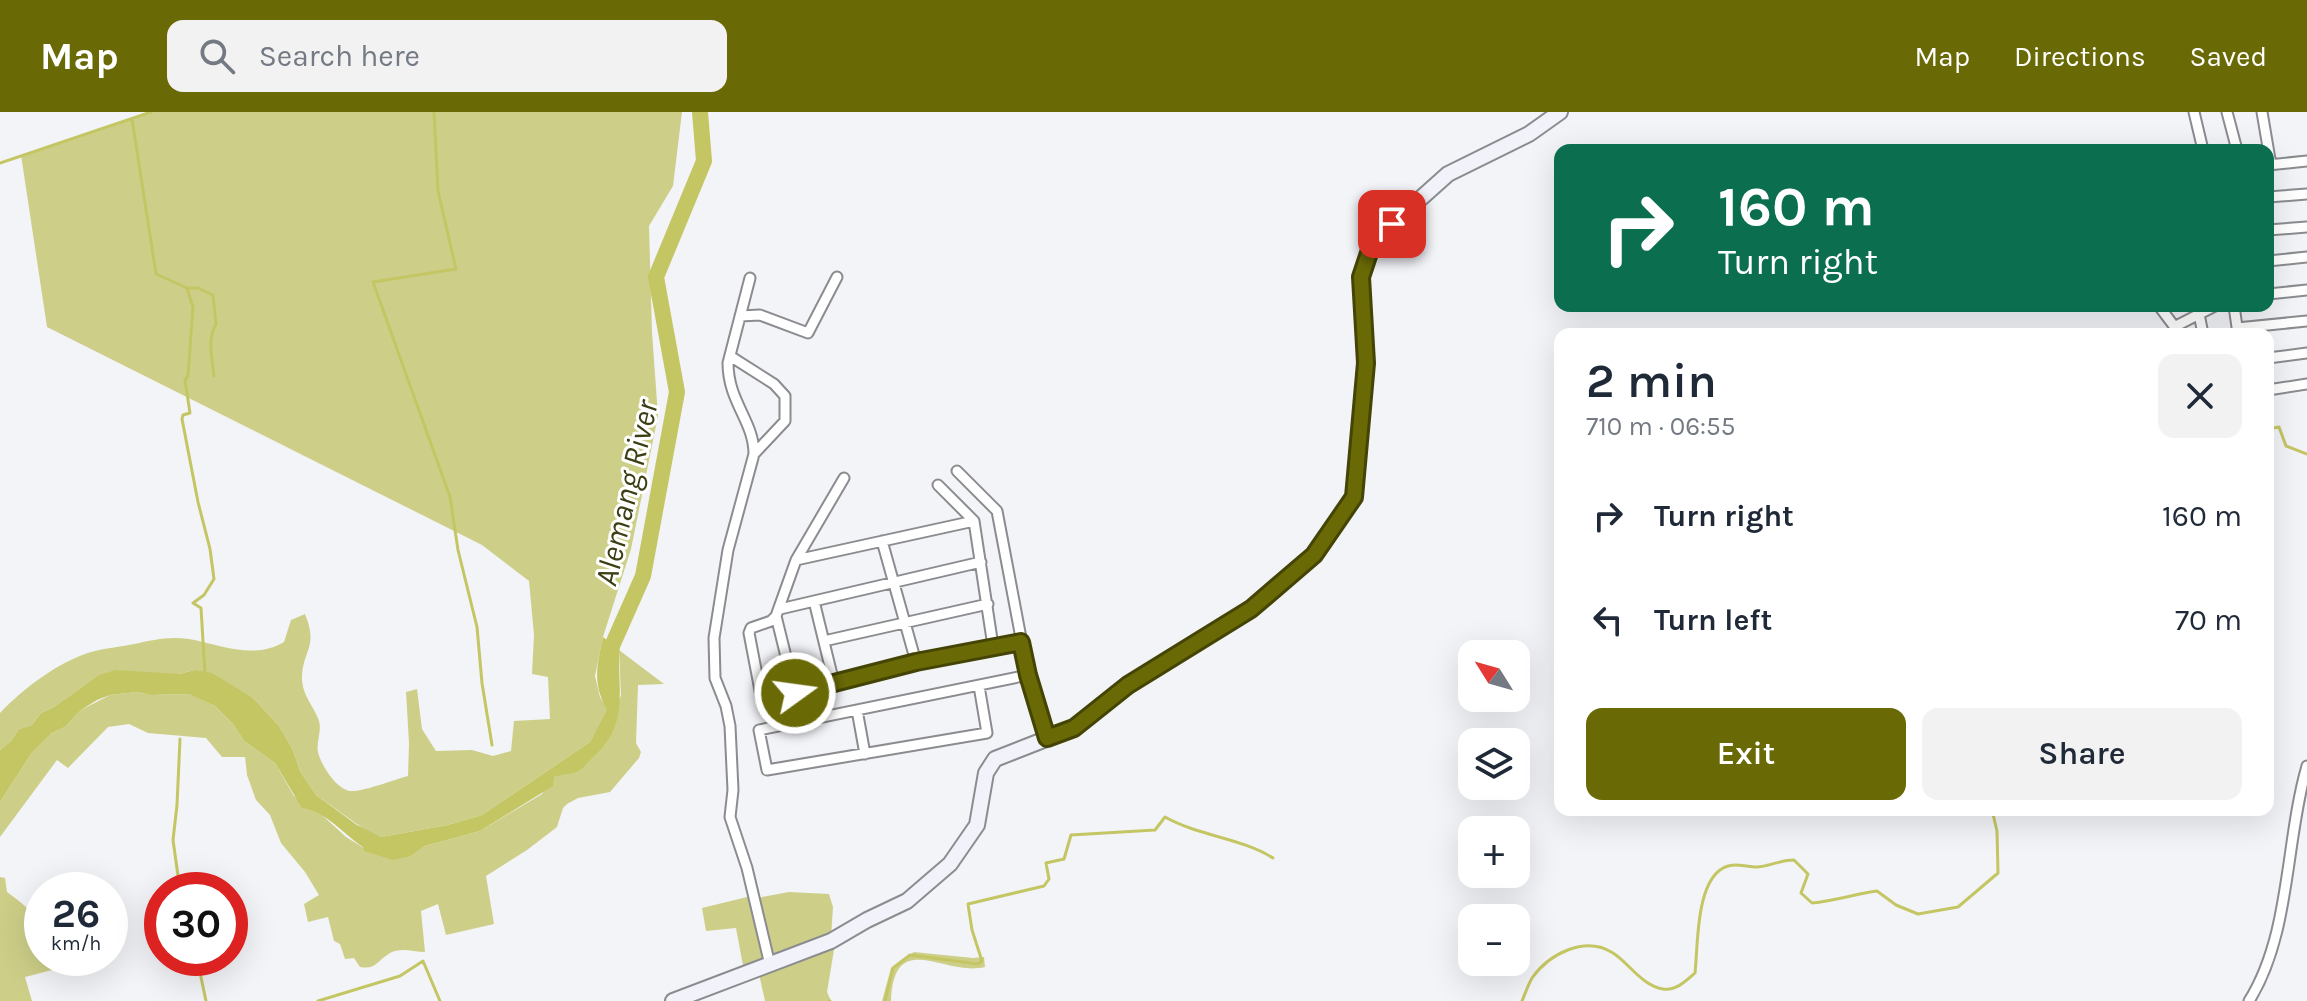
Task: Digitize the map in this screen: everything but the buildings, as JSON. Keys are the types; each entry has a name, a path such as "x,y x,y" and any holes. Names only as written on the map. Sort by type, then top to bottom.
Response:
{"street":[{"path":"673,1001 831,941 907,901 950,864 977,825 986,773 995,759 1074,728 1128,685 1251,609 1314,555 1354,497 1366,363 1361,277 1373,241 1448,174 1529,134 1560,112"},
{"path":"2194,112 2202,144"},
{"path":"2227,112 2235,144"},
{"path":"2262,112 2266,144"},
{"path":"2274,164 2307,161"},
{"path":"2274,197 2307,194"},
{"path":"2274,230 2307,227"},
{"path":"2274,260 2307,257"},
{"path":"740,316 760,315 808,333 837,277"},
{"path":"750,278 730,356 729,386 753,440 754,454 728,550 714,646 715,678 730,726 733,790 730,817 747,868 770,965"},
{"path":"2274,293 2307,290"},
{"path":"2164,312 2176,328"},
{"path":"2181,328 2203,312"},
{"path":"2199,314 2202,328"},
{"path":"2259,328 2307,321"},
{"path":"2274,357 2307,353"},
{"path":"730,356 774,384 785,396 785,421 754,454"},
{"path":"2274,389 2307,384"},
{"path":"957,471 997,511 1028,675 1047,738"},
{"path":"844,478 796,560 778,612 771,621 751,628 749,633 762,701 916,662 1021,642"},
{"path":"938,485 974,521 993,646"},
{"path":"796,560 974,521"},
{"path":"882,541 916,662"},
{"path":"778,612 893,581 981,562"},
{"path":"814,601 834,683"},
{"path":"824,641 988,604"},
{"path":"778,612 795,693"},
{"path":"979,686 987,733 767,770 759,730 1028,675"},
{"path":"857,710 865,754"},
{"path":"2249,1001 2274,949 2296,809 2307,766"},
{"path":"2296,809 2307,809"}],"green space":[{"path":"151,112 682,112 673,186 649,226 658,416 631,549 603,637 595,676 600,697 608,710 590,742 482,815 448,825 381,837 371,834 316,795 300,771 293,750 279,726 253,698 194,670 180,674 97,676 41,713 32,725 19,729 0,750 0,713 42,677 79,656 102,649 175,638 237,650 261,650 284,642 291,620 305,614 310,642 303,670 304,691 319,721 318,752 331,777 342,788 354,791 366,789 408,776 406,692 417,689 422,729 436,751 472,750 493,756 511,751 514,721 550,719 548,677 532,674 534,635 529,581 482,545 47,327 21,155"},
{"path":"619,650 664,684 638,685 636,743 641,752 639,758 610,792 578,798 567,804 557,827 486,876 494,924 446,935 438,904 421,911 425,952 394,951 365,968 360,967 354,958 345,959 340,944 334,941 328,917 308,922 304,904 319,895 281,843 270,815 256,800 247,775 245,757 222,757 206,738 148,733 129,724 108,727 68,768 57,760 0,837 0,802 31,754 81,710 110,695 137,692 150,695 190,694 215,706 244,741 275,763 294,796 321,814 346,837 372,853 411,856 425,846 480,831 542,794 554,777 579,771 588,762 621,696"},
{"path":"0,877 5,878 7,892 24,905 24,976 29,976 25,977 32,1001 0,1001"},
{"path":"789,892 829,894 833,907 831,938 744,971 736,928 706,931 702,908 751,896 752,899"},
{"path":"835,944 827,992 831,1001 765,1001 759,974"},
{"path":"914,952 984,957 985,967 969,968 911,960 901,966 894,979 891,1001 882,1001 891,968"}],"shaded area":[{"path":"603,637 619,650 620,694 617,720 604,745 581,770 554,777 553,786 480,831 425,846 411,856 393,860 364,851 327,818 302,808 275,763 244,741 215,706 189,694 150,695 137,692 97,700 81,710 65,727 52,733 31,754 0,802 0,750 19,729 32,725 41,713 97,676 115,670 180,674 194,670 212,673 253,698 279,726 293,750 300,771 316,795 357,825 381,837 448,825 482,815 590,742 607,710 598,683"}],"waterway":[{"path":"0,163 151,112"},
{"path":"434,112 438,191 456,269 373,282 450,497 458,550 477,627 492,745"},
{"name":"Alemang River","path":"610,665 612,646 643,576 677,392 656,277 704,161 700,112"},
{"path":"132,119 156,274 187,288 193,307 188,376 185,380 190,413 183,415 182,419 214,579 204,595 193,603 201,608 205,674"},
{"path":"187,288 198,288 213,295 216,324 211,348 214,376"},
{"path":"2274,428 2279,427 2286,446 2307,454"},
{"path":"177,872 173,840 180,739"},
{"path":"1522,1001 1539,969 1558,955 1580,947 1591,946 1613,953 1655,987 1668,989 1680,985 1695,973 1706,890 1712,878 1729,866 1761,867 1794,860 1808,874 1801,893 1812,903 1877,891 1896,905 1918,914 1958,907 1998,873 1993,816"},
{"path":"885,1001 893,968 910,955 978,964 982,961 968,904 1044,886 1049,879 1046,863 1064,859 1071,835 1155,830 1165,817 1273,858"},
{"path":"318,1001 400,976 423,961 440,1001"},
{"path":"201,976 206,1001"}],"route":[{"path":"795,693 916,662 1021,642 1047,738 1074,728 1128,685 1251,609 1314,555 1354,497 1366,363 1361,277 1373,241 1392,224"}]}
